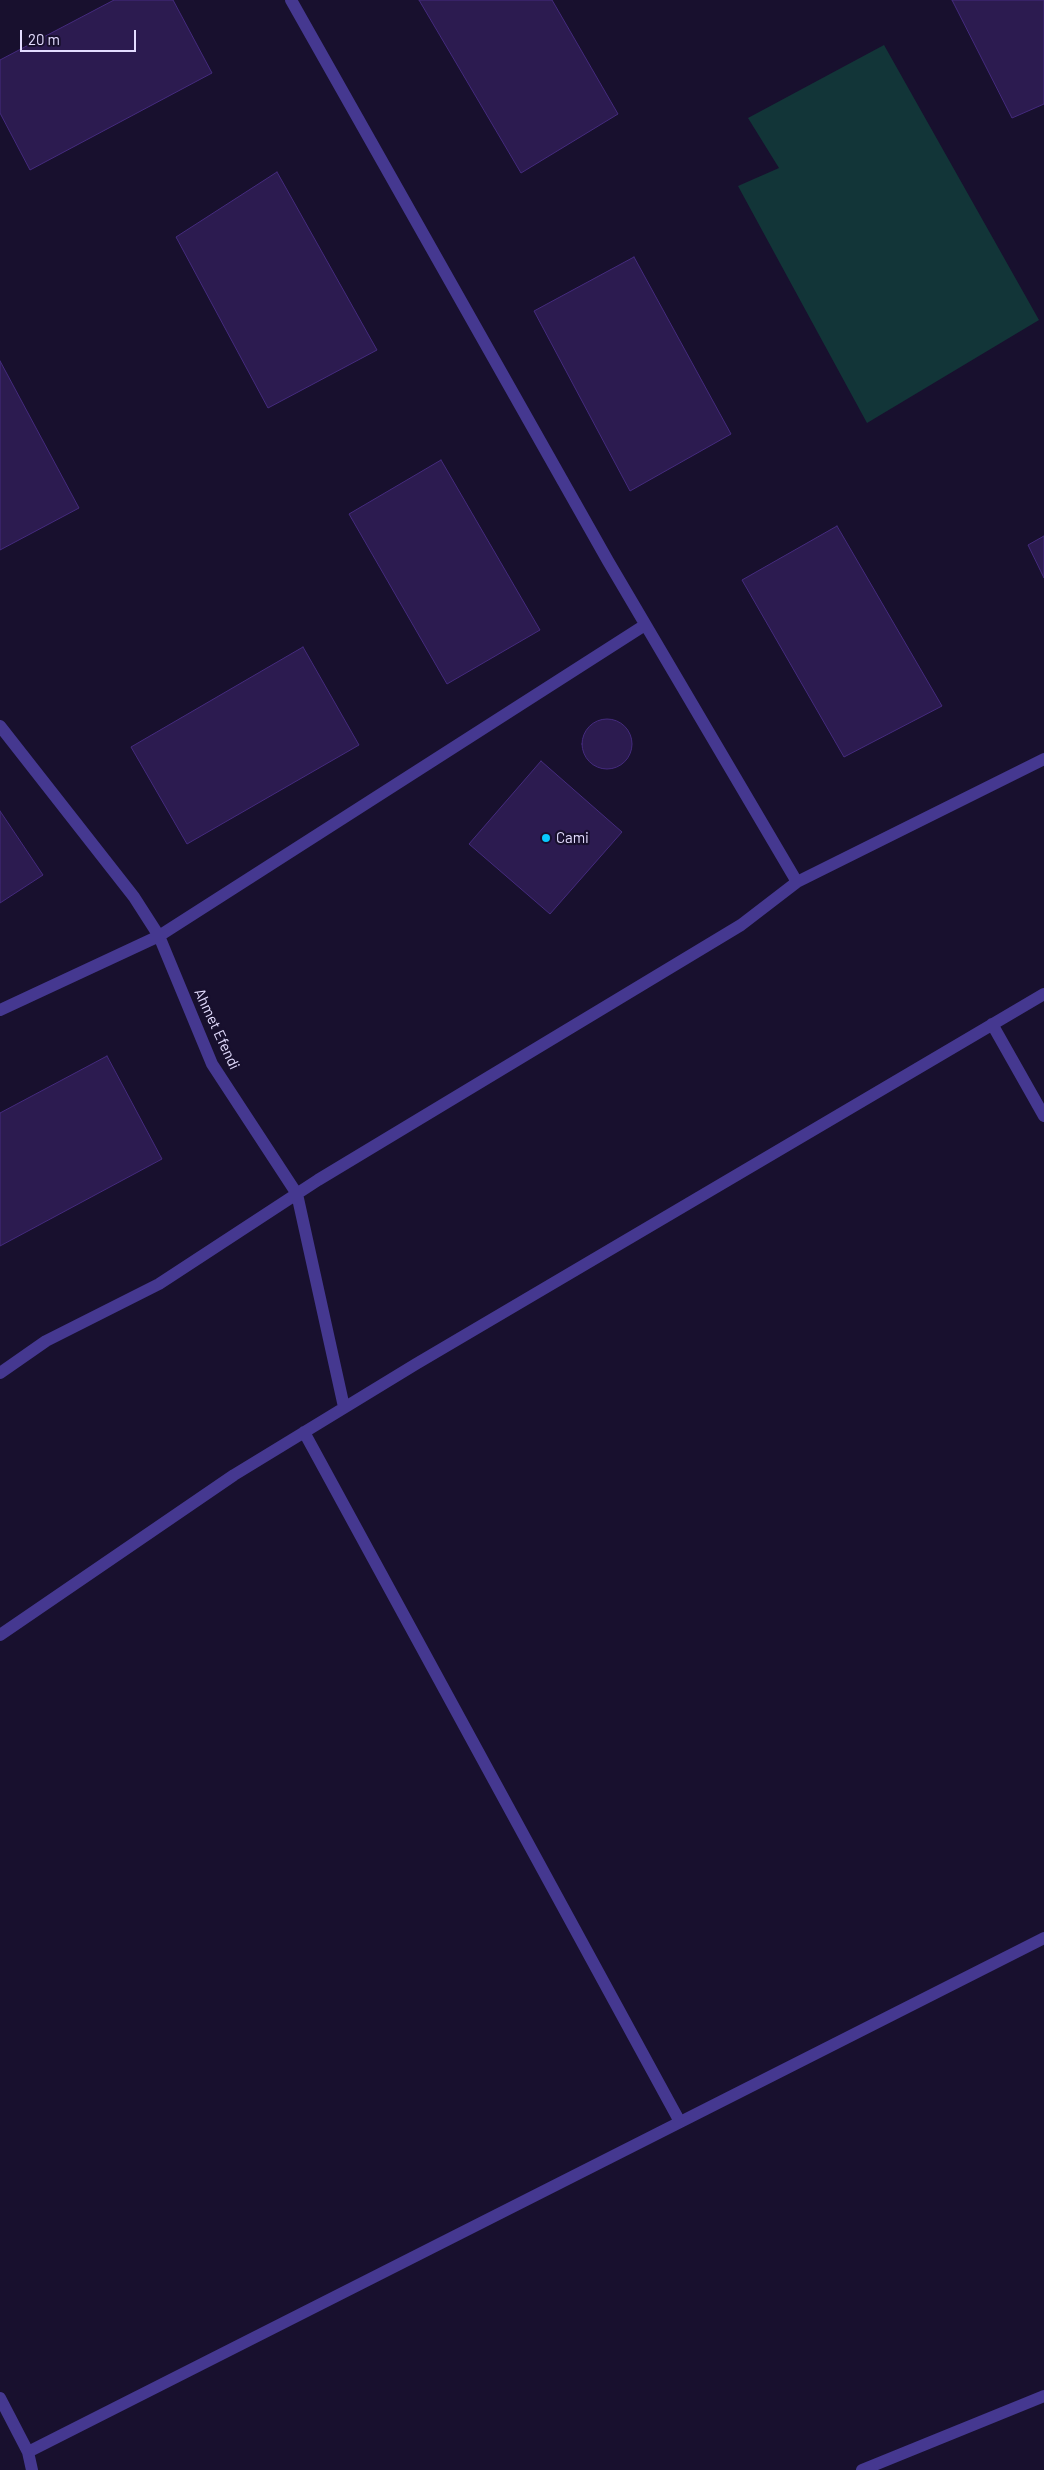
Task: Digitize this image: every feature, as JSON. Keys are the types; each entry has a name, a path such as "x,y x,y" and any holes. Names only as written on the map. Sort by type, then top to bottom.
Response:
{"street":[{"path":"295,1 645,625 797,882"},
{"path":"0,1010 159,936 645,625"},
{"name":"Ahmet Efendi","path":"0,726 134,897 159,936 212,1064 297,1194 344,1407"},
{"path":"0,1373 46,1342 159,1284 297,1194 741,925 797,882 1044,758"},
{"path":"0,1635 234,1475 344,1407 1044,994"},
{"path":"992,1024 1044,1116"},
{"path":"304,1432 680,2122"},
{"path":"28,2452 1044,1938"},
{"path":"862,2470 1044,2396"},
{"path":"0,2398 28,2452 32,2470"}],"green space":[{"path":"884,45 1039,320 867,423 738,186 779,168 748,118"}],"building":[{"path":"114,0 173,0 212,73 30,170 0,113 0,60"},
{"path":"419,0 552,0 618,114 521,173"},
{"path":"952,0 1044,0 1044,104 1012,118"},
{"path":"277,172 377,350 268,408 176,237"},
{"path":"634,257 731,434 630,491 534,311"},
{"path":"0,361 79,508 0,550"},
{"path":"441,460 540,630 447,684 349,514"},
{"path":"837,526 942,706 844,757 742,580"},
{"path":"1044,536 1044,578 1028,545"},
{"path":"303,647 359,745 187,844 131,747"},
{"path":"607,719 625,726 632,744 625,762 607,769 589,762 582,744 589,726"},
{"name":"Cami","path":"541,761 622,832 550,914 469,844"},
{"path":"0,811 43,875 0,903"},
{"path":"107,1056 162,1159 0,1246 0,1113"}],"place":[{"name":"Cami","path":"546,838"}]}
